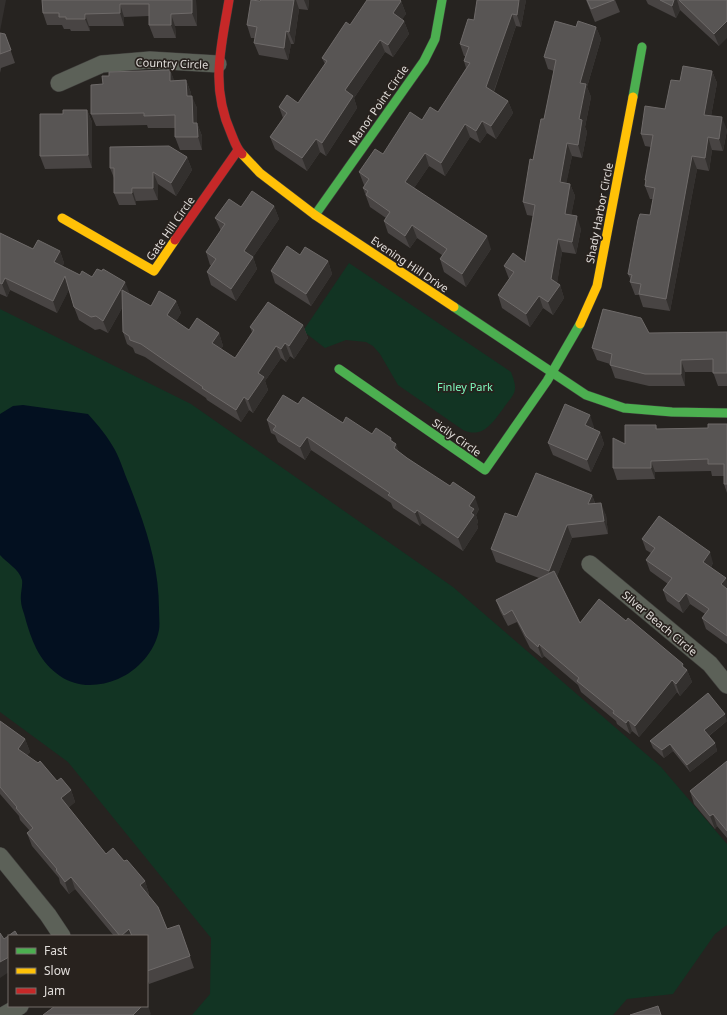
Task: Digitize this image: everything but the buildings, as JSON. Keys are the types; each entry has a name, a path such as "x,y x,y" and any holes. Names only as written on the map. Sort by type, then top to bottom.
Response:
{"street":[{"name":"Evening Hill Drive","path":"229,0 218,64 218,92 225,120 238,150 260,173 315,215 586,395 624,408 672,412 727,413"},
{"name":"Manor Point Circle","path":"315,215 424,61 435,39 442,0"},
{"name":"Shady Harbor Circle","path":"552,373 588,313 597,286 642,47"},
{"name":"Country Circle","path":"59,83 102,64 150,60 218,64"},
{"name":"Gate Hill Circle","path":"62,218 154,271 238,150"},
{"name":"Sicily Circle","path":"338,369 485,470 552,373"},
{"name":"Silver Beach Circle","path":"590,564 710,664 727,685"},
{"path":"0,856 48,915 61,935"},
{"path":"4,1015 18,1007"}],"green space":[{"name":"Finley Park","path":"349,263 511,372 515,385 514,393 491,424 482,431 470,432 463,430 398,385 380,354 373,346 366,342 346,340 325,348 303,331"},
{"path":"0,309 191,404 453,587 661,767 727,844 727,925 715,934 673,994 627,999 613,1015 192,1015 210,994 211,938 68,762 0,712"}],"water":[{"path":"23,405 88,414 106,436 117,454 146,530 157,576 159,630 154,646 144,660 125,676 111,682 96,685 74,683 60,676 47,665 38,652 26,621 21,603 22,580 16,569 0,555 0,414 13,406"}],"traffic: fast":[{"path":"315,215 424,61 435,39 442,0"},
{"path":"633,97 642,47"},
{"path":"454,307 586,395 624,408 672,412 727,413"},
{"path":"339,369 485,470 547,381 580,324"}],"traffic: slow":[{"path":"580,324 597,286 633,97"},
{"path":"242,154 260,173 315,215 454,307"},
{"path":"62,218 154,271 175,240"}],"traffic: jam":[{"path":"229,0 219,67 219,83 225,116 235,144 242,154"},
{"path":"175,240 238,150"}]}
